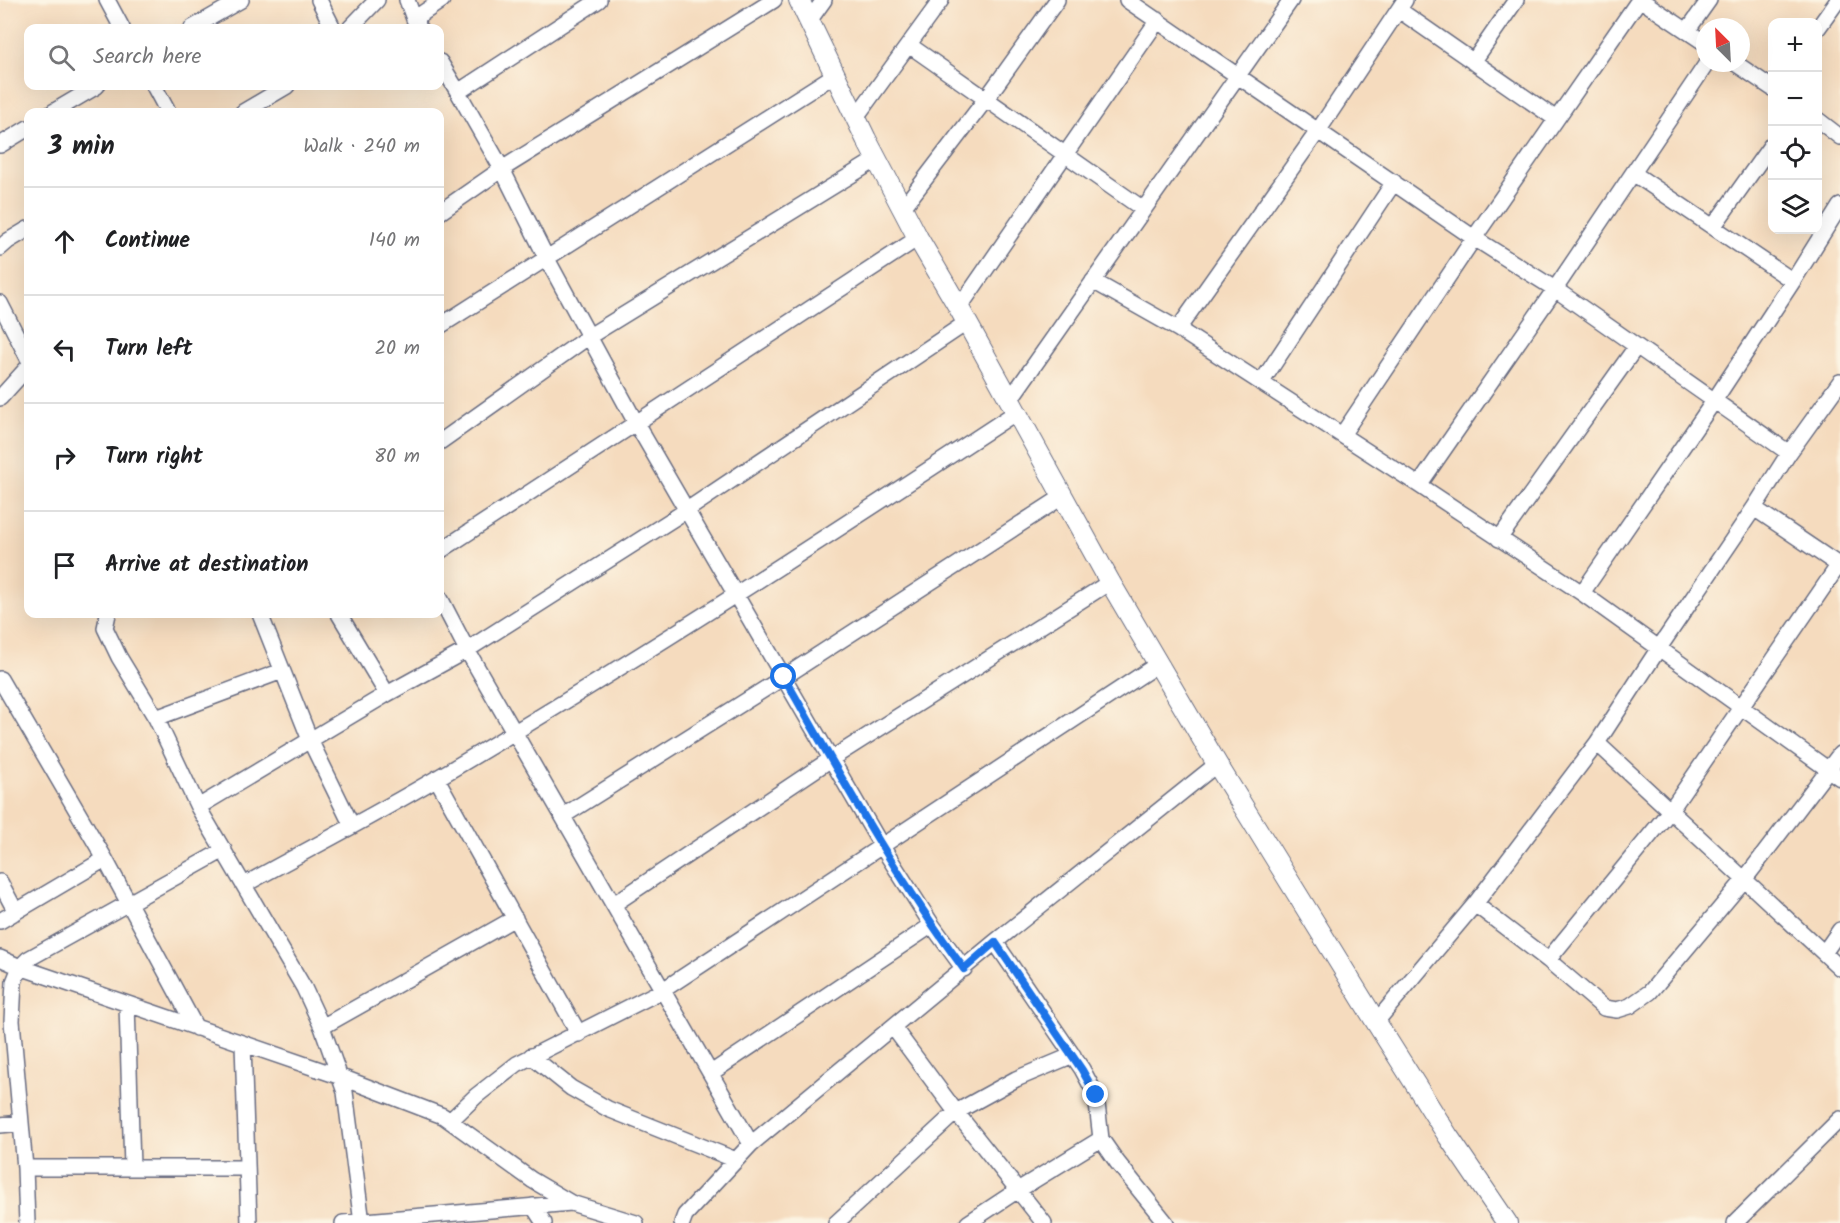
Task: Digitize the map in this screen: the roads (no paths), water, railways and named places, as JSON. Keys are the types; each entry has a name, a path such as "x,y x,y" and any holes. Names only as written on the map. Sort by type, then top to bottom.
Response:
{"main road":[{"path":"799,0 918,238 1110,582 1217,764 1376,1022 1448,1136 1507,1223"}],"street":[{"path":"107,0 120,24"},
{"path":"199,24 241,0"},
{"path":"319,0 331,24"},
{"path":"354,24 377,0"},
{"path":"407,0 416,24 442,0"},
{"path":"458,92 599,0"},
{"path":"444,210 502,169 774,0"},
{"path":"809,21 824,0"},
{"path":"856,117 941,0"},
{"path":"902,208 986,99 1057,0"},
{"path":"1127,0 1474,238 1555,289 1789,453"},
{"path":"244,885 437,779 736,596 1012,407 1093,281 1291,0"},
{"path":"1473,62 1516,0"},
{"path":"1342,435 1474,238 1640,0 1696,37"},
{"path":"1687,31 1709,0"},
{"path":"1822,22 1838,0"},
{"path":"1178,329 1318,131 1402,5 1473,62 1556,119"},
{"path":"198,807 387,694 467,650 687,510 963,316 1065,154 1158,20"},
{"path":"909,45 1143,209"},
{"path":"444,69 502,169 588,337 636,423 881,845 932,925 964,969"},
{"path":"1419,485 1701,72"},
{"path":"1748,72 1768,85"},
{"path":"444,323 836,74"},
{"path":"60,108 90,90"},
{"path":"155,90 166,108"},
{"path":"250,108 281,90"},
{"path":"1822,123 1840,137"},
{"path":"0,145 24,130"},
{"path":"1713,227 1768,151"},
{"path":"444,439 588,337 877,159"},
{"path":"1634,173 1793,281"},
{"path":"1261,383 1394,182"},
{"path":"1582,592 1714,401 1840,206"},
{"path":"0,248 24,231"},
{"path":"444,548 918,238"},
{"path":"1093,281 1178,329 1582,592 1834,774"},
{"path":"0,303 24,350"},
{"path":"1500,539 1636,347"},
{"path":"0,398 24,371"},
{"path":"1376,1022 1475,904 1598,743 1789,453 1840,382"},
{"path":"563,816 784,677 1062,497"},
{"path":"1548,960 1670,811 1840,564 1754,508"},
{"path":"614,904 831,759 1110,582"},
{"path":"444,606 467,650 751,1144"},
{"path":"107,618 105,628 119,657 156,718 198,807 304,988 322,1027 345,1092 362,1223"},
{"path":"262,618 310,740 352,826"},
{"path":"341,618 387,694"},
{"path":"451,1120 484,1089 531,1056 663,990 1158,664"},
{"path":"156,718 282,670"},
{"path":"0,679 105,859 196,1029"},
{"path":"1598,743 1840,968"},
{"path":"1475,904 1548,960 1604,1008 1617,1010 1630,1006 1650,992 1834,774 1840,754"},
{"path":"682,1223 685,1215 751,1144 995,942 1217,764"},
{"path":"437,779 579,1034"},
{"path":"27,1223 21,1123 6,1021 14,982 20,967 28,959 224,850"},
{"path":"0,921 105,859"},
{"path":"0,882 16,912"},
{"path":"322,1027 515,918"},
{"path":"711,1073 932,925"},
{"path":"1824,953 1840,930"},
{"path":"995,942 1072,1055 1096,1095 1101,1139 1166,1223"},
{"path":"0,958 196,1029 402,1099 451,1120 525,1176 571,1203 636,1223"},
{"path":"127,1004 132,1167"},
{"path":"893,1027 956,1112 1044,1223"},
{"path":"243,1044 249,1223"},
{"path":"836,1223 956,1112 1016,1080 1072,1055"},
{"path":"531,1056 571,1088 608,1109 736,1160"},
{"path":"1735,1223 1840,1119"},
{"path":"0,1125 21,1123"},
{"path":"968,1223 1101,1139"},
{"path":"25,1168 247,1168"},
{"path":"343,1223 571,1203"},
{"path":"533,1206 544,1223"}]}
